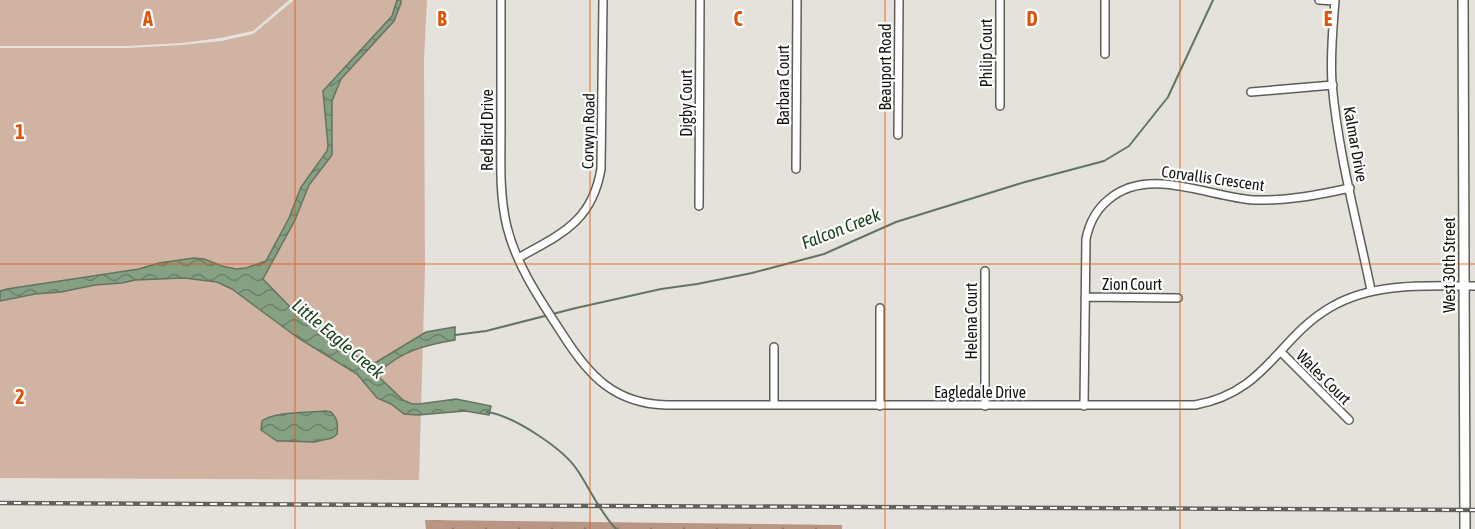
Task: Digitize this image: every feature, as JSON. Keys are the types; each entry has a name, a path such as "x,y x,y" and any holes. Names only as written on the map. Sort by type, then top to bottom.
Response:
{"main road":[{"name":"West 30th Street","path":"1463,0 1465,529"}],"street":[{"name":"Red Bird Drive","path":"501,0 501,186 507,229 518,258"},
{"name":"Corwyn Road","path":"518,258 573,225 586,210 598,185 602,170 603,0"},
{"name":"Digby Court","path":"699,206 700,0"},
{"name":"Barbara Court","path":"796,169 797,0"},
{"name":"Beauport Road","path":"898,135 899,0"},
{"name":"Philip Court","path":"1000,0 1000,106"},
{"path":"1105,0 1105,54"},
{"path":"1319,0 1335,1"},
{"name":"Kalmar Drive","path":"1335,1 1332,85 1340,140 1371,290"},
{"path":"1251,92 1332,85"},
{"name":"Corvallis Crescent","path":"1084,406 1085,247 1090,224 1106,202 1125,189 1140,184 1160,183 1230,197 1273,200 1312,196 1350,188"},
{"name":"Eagledale Drive","path":"518,258 544,306 590,374 606,386 631,399 662,405 1183,406 1210,402 1226,397 1244,387 1322,313 1349,298 1371,290 1396,287 1475,286"},
{"name":"Helena Court","path":"985,271 985,406"},
{"name":"Zion Court","path":"1085,297 1178,298"},
{"path":"880,308 880,406"},
{"path":"774,347 774,405"},
{"name":"Wales Court","path":"1281,352 1349,420"}],"shaded area":[{"path":"0,0 289,0 253,31 220,38 127,46 0,46"},
{"path":"294,0 427,0 424,58 425,269 419,480 0,478 0,48 127,48 221,41 253,34"}],"green space":[{"path":"425,520 842,525 842,529 426,529"}],"water":[{"path":"397,0 401,0 401,3 394,21 341,79 332,101 332,155 309,185 295,220 263,279 294,311 324,332 344,351 355,355 370,366 426,332 455,327 455,340 434,344 405,354 387,365 378,373 378,376 403,400 412,404 456,399 491,406 489,415 465,411 404,414 391,404 377,398 357,374 298,338 232,289 217,282 184,278 135,280 0,301 0,291 7,289 139,269 159,263 194,258 236,269 266,261 289,218 301,187 327,151 323,91 392,16"},
{"path":"331,412 337,422 337,434 332,438 314,442 277,441 261,430 262,421 268,418 292,413"}],"waterway":[{"name":"Falcon Creek","path":"455,335 486,331 661,289 752,273 824,254 896,222 1025,182 1104,161 1129,146 1168,97 1213,0"},
{"name":"Little Eagle Creek","path":"487,412 524,427 562,453 578,471 600,508 616,529"}],"railway":[{"path":"0,503 1475,510"}]}
